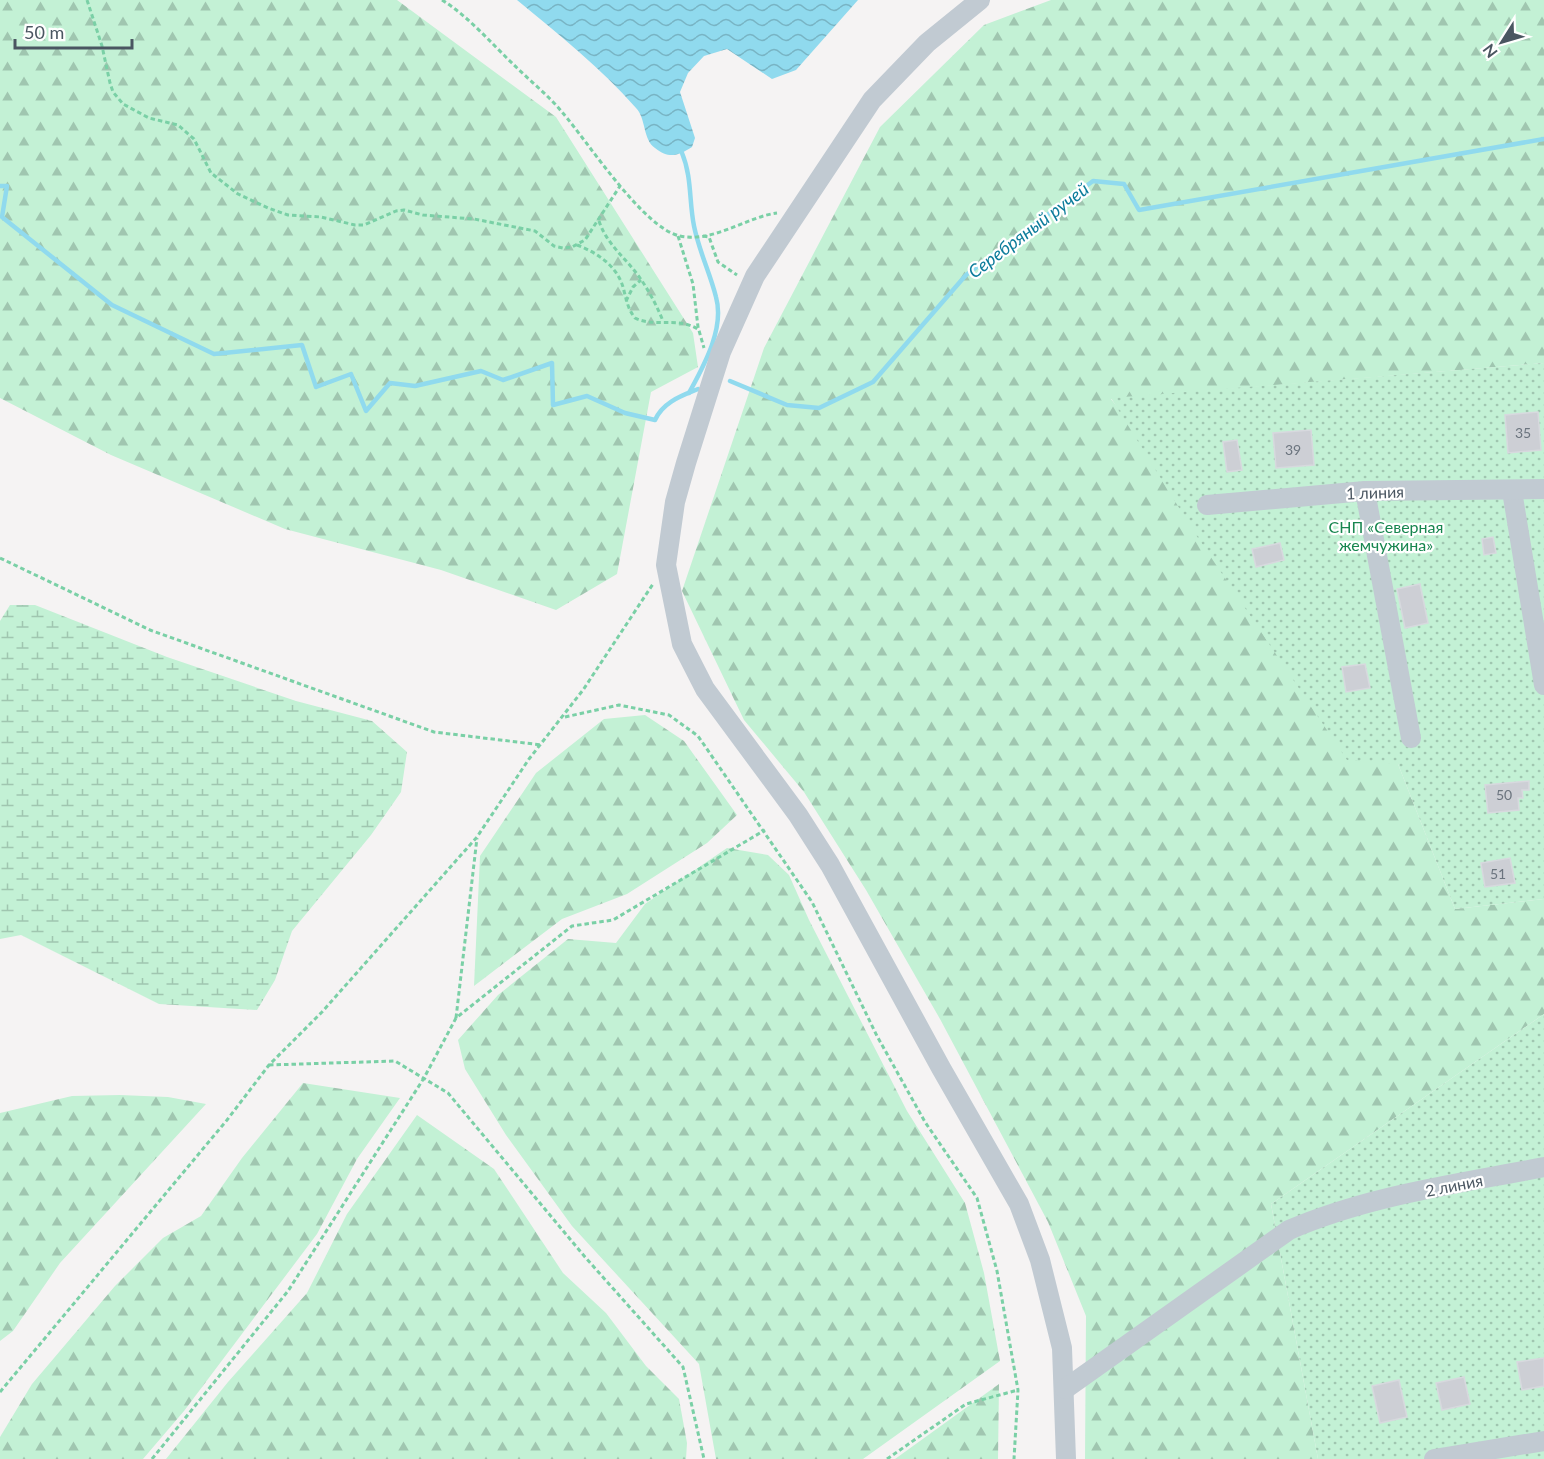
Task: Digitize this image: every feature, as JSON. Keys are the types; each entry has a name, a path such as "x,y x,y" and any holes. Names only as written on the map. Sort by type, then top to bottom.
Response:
{"street":[{"path":"980,0 927,43 872,100 752,283 721,352 675,502 666,565 682,644 705,689 798,815 830,865 941,1068 1019,1204 1040,1260 1062,1348 1066,1459"},
{"name":"1 линия","path":"1207,506 1365,491 1544,489"},
{"path":"1365,491 1411,738"},
{"path":"1512,491 1544,686"},
{"name":"2 линия","path":"1065,1389 1290,1230 1326,1214 1365,1202 1544,1167"},
{"path":"1434,1459 1544,1441"}],"path":[{"path":"87,0 113,93 123,104 178,125 194,139 211,173 254,203 288,215 321,217 364,225 405,210 423,215 474,219 535,231 554,246 563,248 585,240 620,186"},
{"path":"442,0 491,43 561,111 620,186 659,226 678,236 701,235 722,231 768,214 798,211"},
{"path":"599,221 609,244 620,252 641,280 663,321"},
{"path":"701,235 709,237 718,262 752,283"},
{"path":"678,236 693,284 699,330 714,378"},
{"path":"576,245 588,249 607,262 624,290 626,303 634,318 650,322 685,324 699,330"},
{"path":"626,303 633,287 641,280"},
{"path":"0,558 150,630 434,732 543,745"},
{"path":"0,1392 219,1129 269,1065 322,1012 477,837 529,759 543,745 563,717 666,565"},
{"path":"563,717 619,705 669,715 698,736 765,830 812,902 877,1036 925,1122 977,1198 997,1271 1018,1390 1014,1459"},
{"path":"456,1018 572,926 614,920 765,830"},
{"path":"152,1459 288,1291 424,1078 456,1018 477,837"},
{"path":"269,1065 395,1061 448,1092 585,1257 683,1367 704,1459"},
{"path":"888,1459 966,1404 1018,1390"}],"green space":[{"path":"0,0 397,0 556,117 693,333 698,367 651,392 617,574 556,610 441,570 285,529 111,455 0,398"},
{"path":"1051,0 1544,0 1544,363 1111,399 1398,764 1455,909 1544,899 1544,1014 1271,1204 1318,1459 1085,1459 1086,1316 1048,1222 940,1019 866,890 804,792 744,720 682,591 764,348 880,127 984,25"},
{"name":"СНП «Северная жемчужина»","path":"1544,363 1544,899 1455,909 1398,764 1347,760 1194,532 1111,398"},
{"path":"10,605 35,605 167,657 296,701 372,721 407,752 401,792 371,835 292,931 275,980 257,1010 159,1004 21,935 0,939 0,621"},
{"path":"645,715 684,741 737,815 707,843 627,894 562,919 474,986 480,856 536,773 604,719"},
{"path":"727,848 768,855 789,875 809,920 907,1111 965,1203 984,1273 1000,1361 863,1459 716,1459 699,1364 572,1226 506,1135 465,1069 458,1040 498,995 568,939 616,943 645,904"},
{"path":"1544,1014 1544,1459 1318,1459 1271,1204"},
{"path":"303,1083 400,1098 357,1159 317,1234 184,1411 143,1459 0,1459 0,1437 32,1384 115,1286 163,1238 201,1216 242,1158"},
{"path":"72,1096 168,1097 206,1104 60,1263 13,1331 0,1341 0,1113"},
{"path":"417,1115 494,1169 563,1273 606,1313 646,1366 679,1399 687,1443 686,1459 166,1459 228,1382 307,1293 347,1214"},
{"path":"999,1384 998,1459 895,1459"}],"water":[{"path":"517,0 858,0 796,70 772,79 727,49 704,56 688,73 680,92 695,138 692,147 669,155 660,151 648,140 642,117 623,93 579,52"}],"building":[{"path":"1538,412 1541,450 1508,453 1505,415"},
{"path":"1311,430 1314,465 1276,468 1273,433"},
{"path":"1237,440 1242,470 1227,472 1223,442"},
{"path":"1493,537 1496,553 1484,555 1482,539"},
{"path":"1280,543 1284,560 1256,567 1252,549"},
{"path":"1420,584 1428,623 1405,628 1397,589"},
{"path":"1365,664 1370,688 1346,692 1342,667"},
{"path":"1529,781 1529,790 1522,790 1523,798 1518,798 1519,810 1488,813 1485,785"},
{"path":"1510,858 1515,883 1485,887 1481,863"},
{"path":"1544,1358 1544,1386 1522,1390 1517,1362"},
{"path":"1464,1377 1470,1404 1442,1410 1436,1383"},
{"path":"1399,1380 1407,1417 1380,1423 1372,1386"}],"waterway":[{"name":"Серебряный ручей","path":"730,381 787,405 819,408 873,382 966,275 1093,181 1124,184 1139,210 1544,139"},
{"path":"682,153 687,171 694,226 714,288 718,309 718,322 711,347 689,393"},
{"name":"Серебряный ручей","path":"0,186 7,186 2,217 112,305 214,354 302,345 316,387 351,374 366,411 390,383 415,386 481,371 503,380 552,363 553,405 587,396 625,413 655,420 668,404 698,389"}]}
